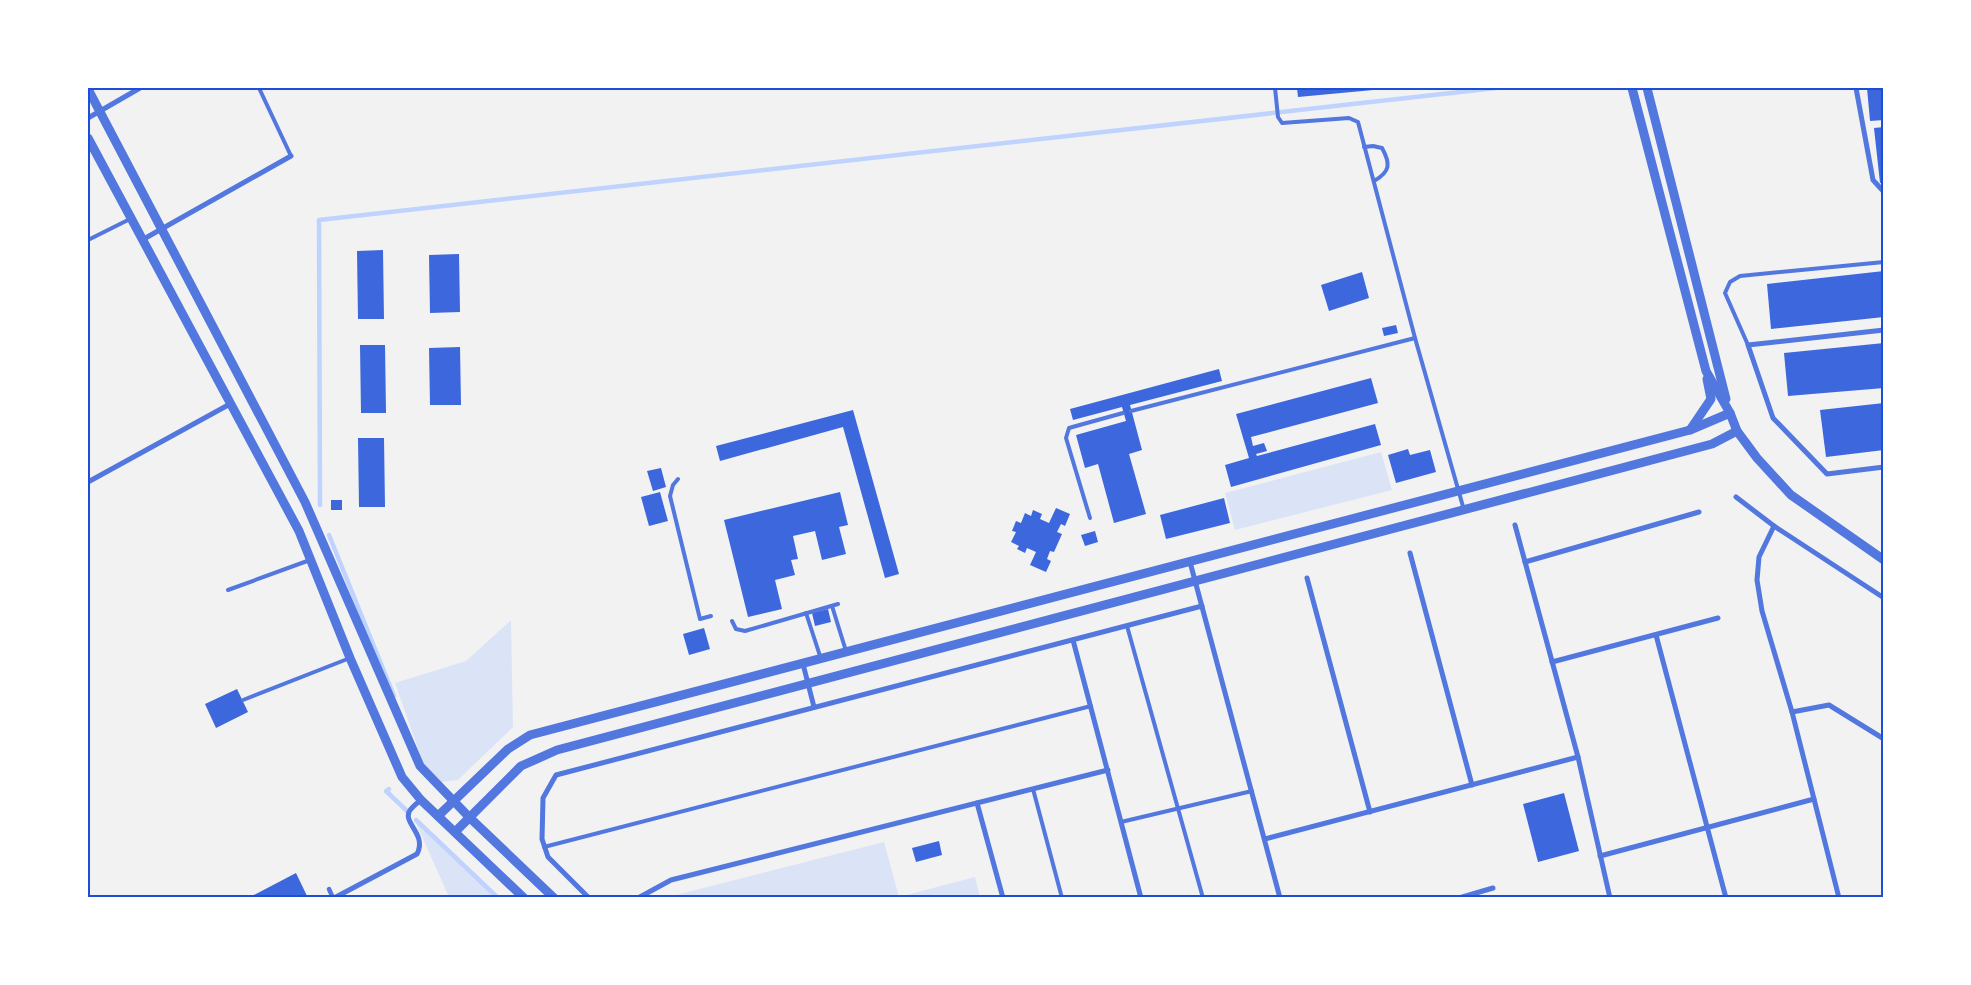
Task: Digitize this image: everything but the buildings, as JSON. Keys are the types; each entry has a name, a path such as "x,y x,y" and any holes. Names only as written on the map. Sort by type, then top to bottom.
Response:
{"street":[{"path":"88,118 140,88"},
{"path":"1632,88 1706,371 1711,398 1690,430"},
{"path":"1646,88 1730,414"},
{"path":"1856,88 1873,180 1883,192"},
{"path":"88,89 305,502 420,766 469,817 554,898"},
{"path":"88,138 299,532 350,658 402,777 420,800 524,898"},
{"path":"142,240 291,156"},
{"path":"1884,330 1748,345 1773,418 1827,474 1884,467"},
{"path":"1706,371 1730,414 1737,431 1757,458 1791,495 1884,560"},
{"path":"88,482 230,404"},
{"path":"438,816 508,749 530,735 1690,430 1730,414"},
{"path":"455,832 520,766 557,750 1712,444 1737,431"},
{"path":"1736,498 1774,526 1884,598"},
{"path":"1525,562 1699,512"},
{"path":"1515,525 1578,757 1610,898"},
{"path":"1774,526 1759,557 1757,580 1762,611 1792,712 1839,898"},
{"path":"1410,553 1472,785"},
{"path":"1190,562 1280,898"},
{"path":"1307,578 1370,812"},
{"path":"589,898 548,857 544,847 542,839 543,798 556,775 1202,606"},
{"path":"1552,662 1718,618"},
{"path":"1656,635 1726,898"},
{"path":"1074,640 1141,898"},
{"path":"803,664 814,708"},
{"path":"1792,712 1829,706 1884,739"},
{"path":"1265,839 1578,757"},
{"path":"638,898 671,880 1108,770"},
{"path":"1600,856 1814,798"},
{"path":"329,889 334,898 417,854 420,847 419,839 409,816 409,811 420,800"},
{"path":"977,803 1003,898"},
{"path":"1459,898 1493,888"}],"lane":[{"path":"259,88 291,156"},
{"path":"1276,88 1278,117 1282,123 1349,118 1358,122 1415,338 1464,510"},
{"path":"1364,147 1382,148 1387,157 1388,167 1384,176 1374,181"},
{"path":"88,240 130,219"},
{"path":"1748,345 1725,293 1730,282 1740,276 1884,262"},
{"path":"1131,411 1415,338"},
{"path":"1090,518 1066,433 1069,428 1123,413"},
{"path":"678,479 673,485 670,496 700,619 711,616"},
{"path":"228,590 310,560"},
{"path":"732,621 736,629 745,631 838,604"},
{"path":"832,606 846,653"},
{"path":"806,613 821,659"},
{"path":"1127,626 1203,898"},
{"path":"242,700 350,658"},
{"path":"544,847 1091,706"},
{"path":"1033,789 1062,898"},
{"path":"1121,822 1252,791"}],"shaded area":[{"path":"1381,452 1392,490 1235,530 1225,493"},
{"path":"511,620 513,727 458,780 440,782 423,763 395,683 466,661"},
{"path":"415,821 494,897 449,897"},
{"path":"884,842 899,897 668,897"},
{"path":"975,877 980,897 899,897"}],"waterway":[{"path":"320,505 319,220 1496,88"},
{"path":"329,535 394,696"},
{"path":"389,789 386,791 407,811"},
{"path":"416,820 498,898"}]}
